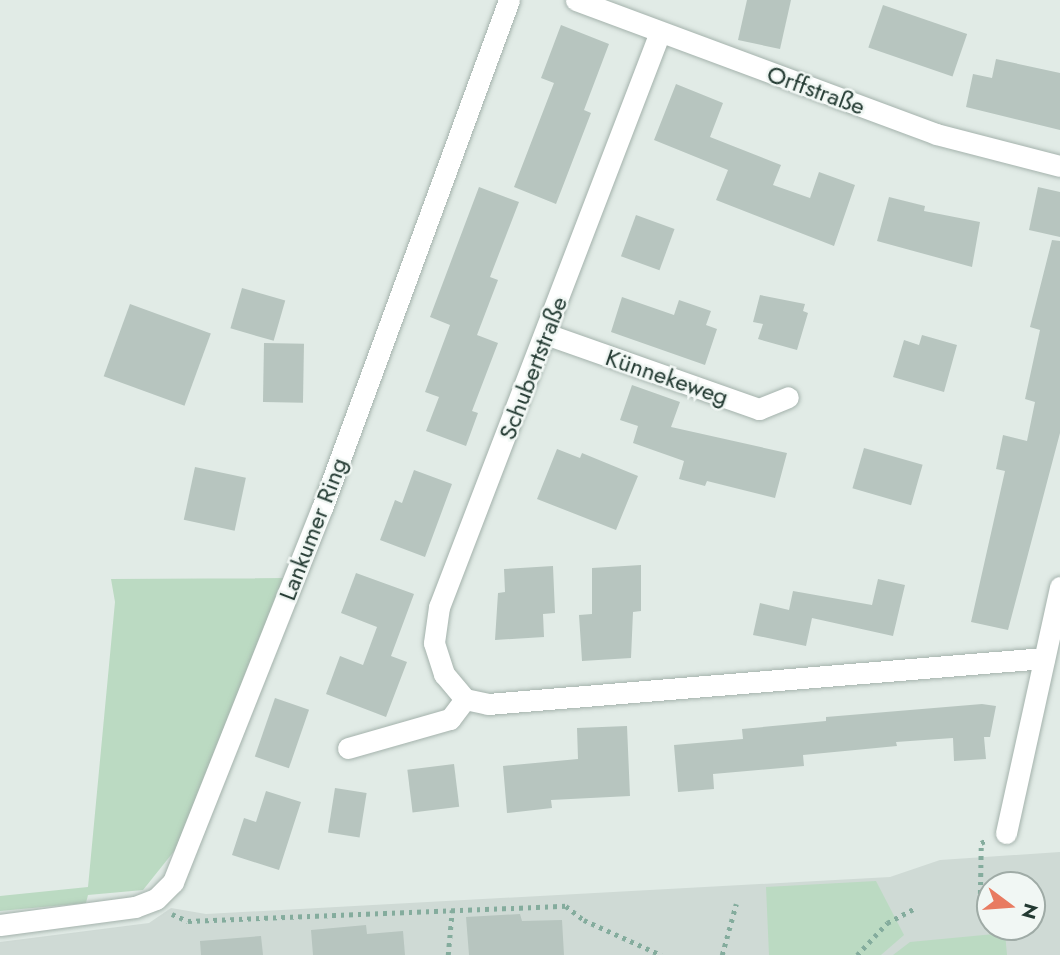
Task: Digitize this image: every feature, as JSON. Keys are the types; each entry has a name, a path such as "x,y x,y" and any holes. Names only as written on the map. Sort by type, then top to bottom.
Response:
{"street":[{"name":"Lankumer Ring","path":"156,899 173,882 186,858 509,0"},
{"name":"Orffstraße","path":"576,0 936,134 1060,166"},
{"name":"Schubertstraße","path":"465,699 443,674 434,643 439,607 660,33"},
{"name":"Künnekeweg","path":"546,334 759,409 788,397"},
{"path":"1006,833 1060,587"},
{"path":"348,748 450,719 465,699 488,705 1044,658"},
{"path":"0,925 135,907 156,899"}],"path":[{"path":"980,871 981,843 1006,833"},
{"path":"156,899 169,913 188,921 566,906 584,920 661,955"},
{"path":"722,955 736,904"},
{"path":"857,955 887,923 915,908"},
{"path":"448,955 452,910"}],"shaded area":[{"path":"1060,852 1060,955 0,955 0,942 149,923 171,908 206,914 890,877 940,860"}],"green space":[{"path":"286,578 175,850 143,890 88,895 86,903 0,911 0,896 88,887 115,602 111,579"},
{"path":"876,881 904,935 881,955 769,955 766,887"},
{"path":"976,936 976,941 1006,941 1007,955 893,955 910,942"}],"building":[{"path":"747,0 791,0 780,49 738,40"},
{"path":"883,5 967,34 953,77 868,48"},
{"path":"561,25 609,44 584,110 591,113 556,204 514,187 554,83 541,78"},
{"path":"996,59 1060,73 1060,130 966,107 973,74 992,78"},
{"path":"676,84 723,103 710,137 781,165 773,185 810,198 819,172 855,185 834,246 716,200 728,170 654,140"},
{"path":"479,187 519,202 490,277 498,280 477,335 498,343 472,411 478,413 466,446 426,431 439,397 425,392 450,325 430,317"},
{"path":"1038,187 1060,192 1060,237 1029,230"},
{"path":"889,197 925,206 924,211 980,222 972,267 877,241"},
{"path":"636,215 675,229 659,270 621,256"},
{"path":"1052,240 1060,241 1060,433 1008,630 971,622 1005,471 996,469 1003,435 1027,441 1035,402 1025,399 1040,330 1030,327"},
{"path":"242,288 285,300 274,341 230,328"},
{"path":"760,295 805,304 803,311 808,313 797,350 758,339 763,324 753,322"},
{"path":"622,297 674,315 679,300 711,311 706,325 717,329 705,365 611,332"},
{"path":"130,304 211,333 184,406 104,376"},
{"path":"922,335 957,345 944,392 893,377 904,340 919,345"},
{"path":"264,343 304,344 303,403 263,402"},
{"path":"632,385 680,402 671,427 787,453 775,498 707,481 705,486 679,479 684,461 633,443 638,426 620,420"},
{"path":"864,448 923,465 911,505 852,488"},
{"path":"557,449 580,458 582,453 638,476 616,530 537,499"},
{"path":"195,467 246,478 235,531 184,520"},
{"path":"414,470 452,484 425,557 380,540 395,500 402,503"},
{"path":"641,565 641,611 633,612 631,658 582,661 579,615 592,614 592,568"},
{"path":"553,566 555,613 543,614 544,637 495,640 498,593 505,592 504,569"},
{"path":"356,573 414,594 391,656 407,662 386,717 326,694 340,656 363,665 377,627 341,613"},
{"path":"878,579 905,585 893,636 812,618 806,646 753,635 760,603 789,610 793,591 872,605"},
{"path":"275,698 309,710 289,768 255,757"},
{"path":"982,704 996,706 990,737 984,737 986,759 954,761 953,738 896,742 897,746 803,755 804,766 713,774 714,789 678,792 674,745 743,739 742,729 826,721 826,717"},
{"path":"627,726 630,796 551,800 552,808 507,813 503,766 578,759 577,728"},
{"path":"454,764 459,807 413,812 407,770"},
{"path":"335,788 367,793 360,837 328,832"},
{"path":"266,791 301,802 279,870 232,855 244,818 256,822"},
{"path":"520,914 522,921 562,920 564,955 469,955 466,917"},
{"path":"366,925 367,934 403,931 405,955 313,955 311,930"},
{"path":"261,936 263,955 201,955 200,941"}]}
